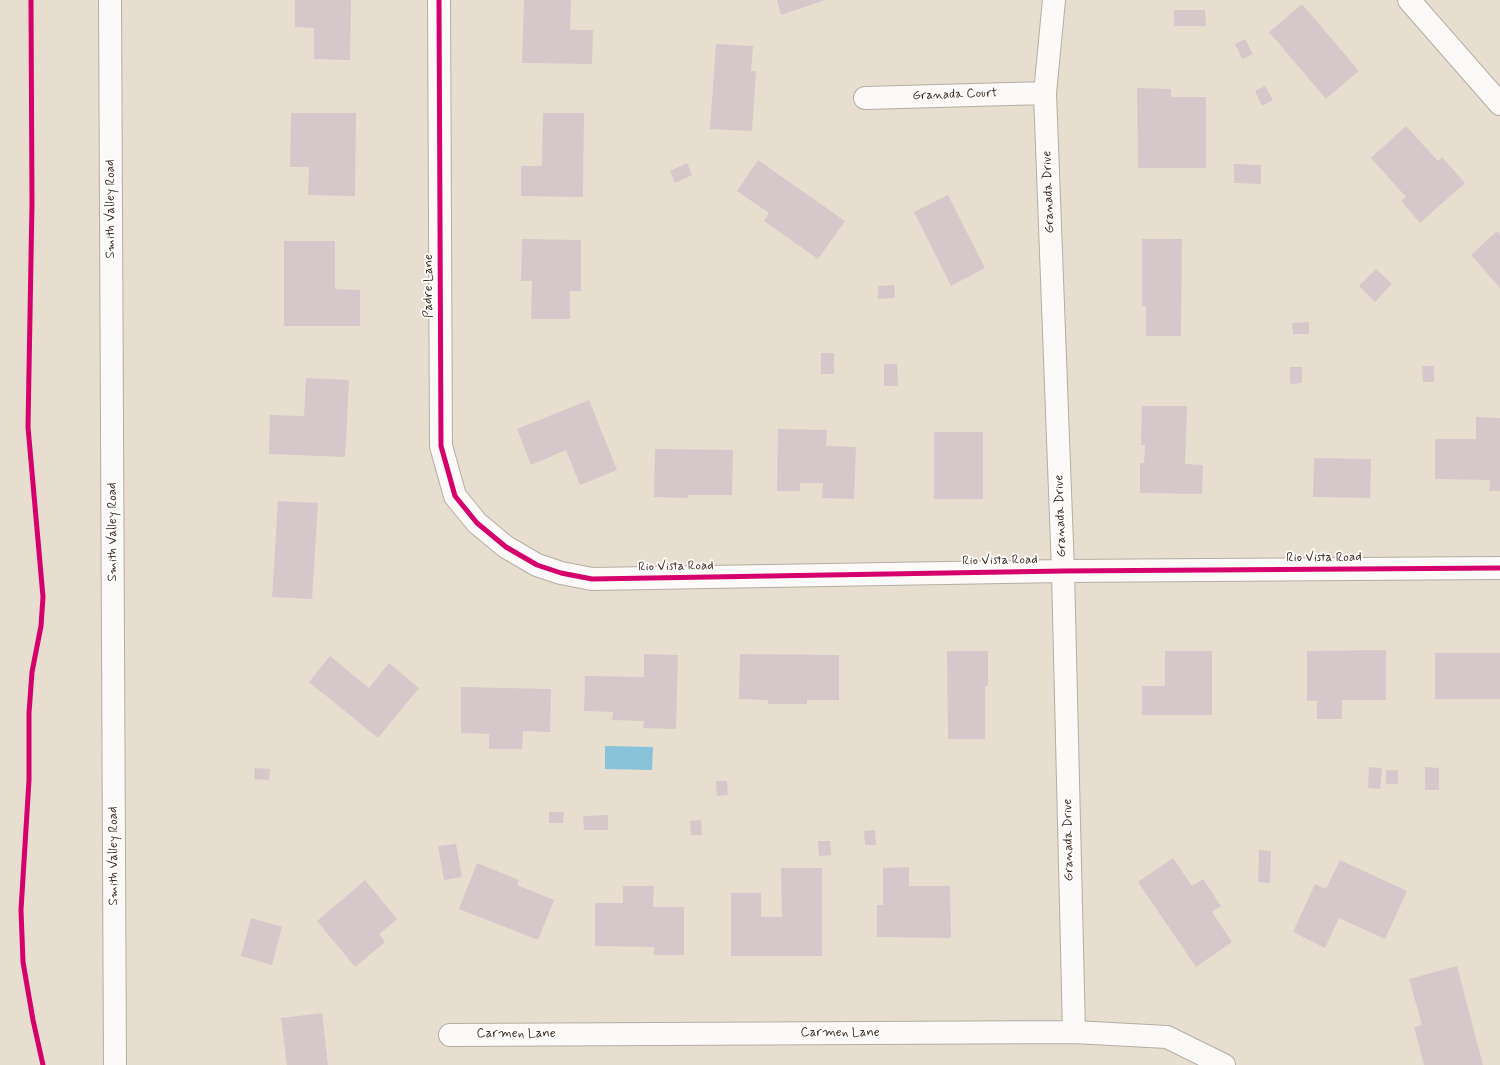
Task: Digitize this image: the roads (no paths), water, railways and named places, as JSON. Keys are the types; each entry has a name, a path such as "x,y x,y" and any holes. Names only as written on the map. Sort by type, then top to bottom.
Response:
{"street":[{"name":"Smith Valley Road","path":"110,0 115,1065"},
{"name":"Padre Lane","path":"439,0 441,446 455,496 477,523 506,548"},
{"name":"Granada Drive","path":"1054,0 1045,93 1063,571 1074,1032"},
{"path":"1409,0 1500,104"},
{"name":"Granada Court","path":"865,98 1045,93"},
{"name":"Rio Vista Road","path":"506,548 538,565 561,574 592,579 1063,571 1500,568"},
{"name":"Carmen Lane","path":"450,1035 1074,1032 1167,1037 1224,1065"}],"water":[{"path":"605,746 653,747 652,770 605,769"}]}
